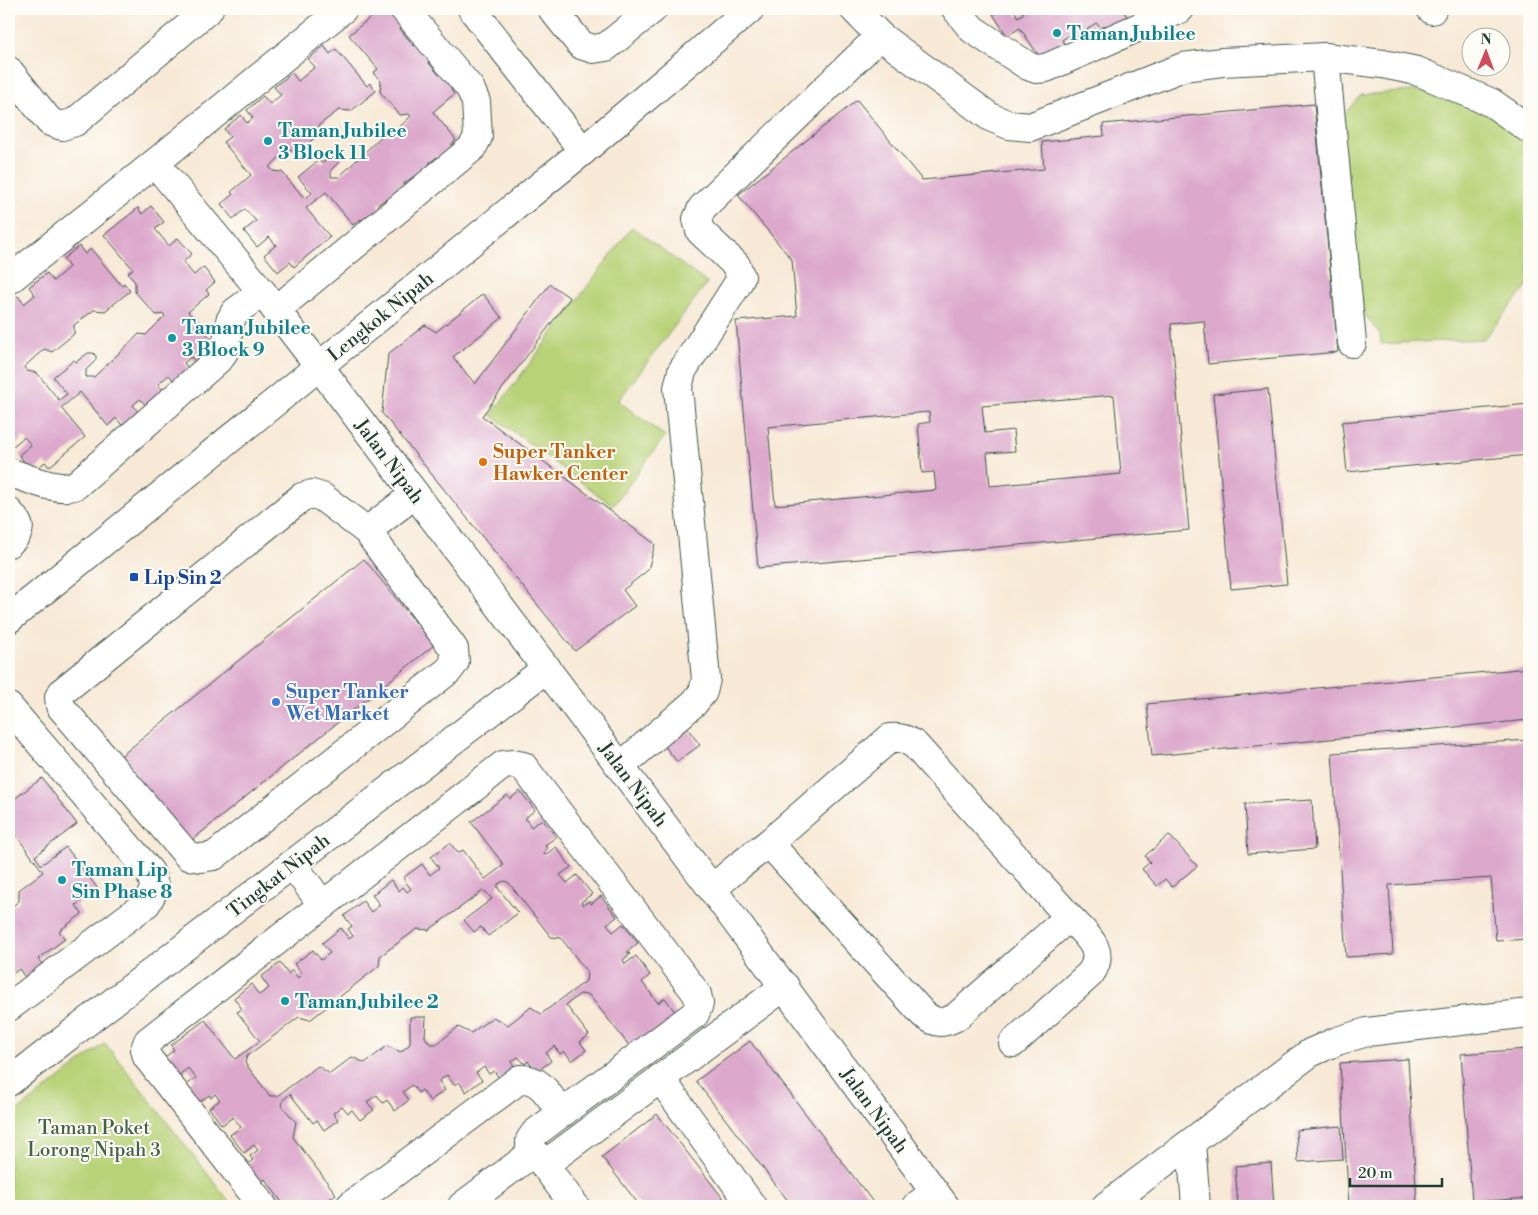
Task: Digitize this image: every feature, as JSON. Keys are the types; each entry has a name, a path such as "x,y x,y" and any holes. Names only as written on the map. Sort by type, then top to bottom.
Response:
{"street":[{"path":"9,71 50,122 62,126 75,122 209,9"},
{"path":"9,280 343,9"},
{"path":"9,472 60,488 70,488 76,485 221,357 225,352 230,321 235,312 269,301 472,148 478,138 476,102 470,88 404,9"},
{"path":"472,9 583,151"},
{"path":"552,9 581,45 593,49 606,47 652,9"},
{"name":"Lengkok Nipah","path":"9,620 583,151 750,9"},
{"path":"854,9 880,36 990,117 1009,125 1030,127 1183,67 1222,62 1325,57 1383,64 1417,71 1492,104 1529,129"},
{"path":"956,9 972,29 1028,66 1036,69 1046,68 1180,9"},
{"path":"621,766 694,703 702,692 706,679 678,388 682,371 741,277 736,265 700,232 697,219 702,208 880,36"},
{"path":"1325,57 1352,343"},
{"name":"Jalan Nipah","path":"155,163 269,301 621,766 785,986 932,1202"},
{"path":"312,494 322,497 367,531 454,649 455,662 441,676 214,856 201,858 188,856 60,706 59,697 63,690 302,496 312,494"},
{"path":"367,531 415,494"},
{"path":"9,512 19,526 19,532 9,542"},
{"name":"Tingkat Nipah","path":"9,1082 547,668"},
{"path":"9,1007 147,902 155,888 150,872 12,718"},
{"path":"712,889 769,843 882,743 890,738 899,737 908,740 915,745 1096,949 1095,967 1090,974 1013,1043"},
{"path":"263,1206 147,1057 145,1049 148,1041 503,765 513,764 523,766 697,994 699,1004 695,1014 535,1133 530,1140 530,1146 575,1206"},
{"path":"769,843 923,1014 931,1020 948,1021 956,1016 1069,917"},
{"path":"292,864 323,905"},
{"path":"462,1206 660,1078 785,986"},
{"path":"1106,1206 1310,1053 1337,1041 1366,1032 1529,1013"},
{"path":"660,1078 752,1206"},
{"path":"350,1206 520,1079 529,1079 539,1083 562,1113"},
{"path":"1190,1143 1196,1206"}],"green space":[{"path":"1423,90 1492,115 1529,144 1529,284 1484,339 1381,344 1380,334 1355,303 1338,121 1361,95"},
{"path":"632,227 707,283 618,401 665,436 613,506 491,415"},
{"name":"Taman Poket Lorong Nipah 3","path":"105,1043 233,1206 9,1206 9,1118"}],"building":[{"name":"Taman Jubilee 3 Block 11","path":"381,9 387,13 393,9 409,22 400,29 414,46 423,38 437,54 428,62 439,75 448,68 460,82 451,90 454,94 433,112 456,140 451,145 460,155 445,167 437,157 429,163 437,174 423,186 414,176 403,184 412,195 394,209 386,199 377,205 386,216 370,229 361,219 353,225 326,192 306,208 330,237 294,267 290,262 278,272 264,255 276,245 269,237 257,247 244,231 256,221 245,209 233,219 221,204 233,194 231,192 251,175 223,142 230,137 224,129 241,115 247,123 253,118 247,110 263,96 270,104 281,95 274,87 292,73 298,81 315,67 308,59 324,46 330,54 336,49 367,86 370,83 376,91 351,111 339,110 319,125 319,134 298,152 289,149 269,167 273,171 282,172 305,199 312,193 298,177 319,160 322,163 333,153 339,153 341,160 331,170 331,177 339,177 384,134 391,135 411,116 409,114 400,115 380,92 381,81 373,73 378,69 349,35"},
{"name":"Taman Jubilee","path":"1002,9 1013,9 1018,17 1023,14 1024,9 1129,9 1124,12 1130,22 1115,32 1110,25 1104,29 1096,23 1087,29 1092,36 1077,45 1070,35 1062,40 1069,50 1041,59 1020,28 1007,36 993,14"},
{"path":"857,100 922,180 1044,169 1042,142 1104,136 1103,124 1314,104 1338,352 1208,364 1204,321 1171,324 1189,530 758,568 736,321 797,316 792,260 738,195","holes":["1114,395 1121,474 990,486 987,453 1015,451 1013,430 985,433 982,406","929,412 930,422 918,424 922,473 934,472 936,490 775,505 768,427"]},
{"name":"Taman Jubilee 3 Block 9","path":"151,206 164,222 155,229 169,246 178,238 192,254 183,262 194,275 203,267 215,282 206,290 209,294 188,312 212,340 206,345 215,355 200,367 191,357 184,363 193,374 178,386 169,375 158,384 167,395 149,409 140,399 133,405 141,416 125,429 116,418 108,426 80,392 61,408 85,437 49,467 45,462 32,472 19,455 31,445 24,437 12,447 9,443 9,423 11,421 9,418 9,304 18,296 24,304 35,295 29,287 47,273 53,281 69,267 63,259 79,246 85,254 91,249 122,286 124,283 130,291 105,311 94,310 74,325 74,334 52,352 44,349 24,367 27,371 37,373 59,400 67,394 53,377 74,360 76,362 88,353 93,353 96,356 96,360 86,370 86,377 94,377 139,334 146,335 165,316 164,314 156,315 135,292 135,282 128,273 133,269 104,235 138,208 142,214"},
{"name":"Super Tanker Hawker Center","path":"550,284 570,298 482,416 655,544 648,570 623,590 635,606 575,651 382,413 388,354 425,325 436,332 483,294 502,318 453,357 475,384"},
{"path":"1268,389 1287,584 1231,589 1213,394"},
{"path":"1529,404 1529,455 1347,472 1342,422"},
{"name":"Super Tanker Wet Market","path":"364,559 434,645 187,844 117,759"},
{"path":"1529,668 1529,720 1152,756 1147,704"},
{"path":"687,728 700,745 677,762 661,741 673,739"},
{"path":"1528,740 1529,939 1496,941 1491,878 1389,885 1393,954 1346,957 1332,753"},
{"name":"Taman Lip Sin Phase 8","path":"42,778 77,824 35,856 41,865 66,847 98,889 76,905 82,914 59,931 65,939 38,959 44,967 27,980 19,969 9,977 9,909 19,901 19,890 43,872 16,835 9,840 9,803"},
{"name":"Taman Jubilee 2","path":"520,791 535,810 525,818 531,827 542,819 556,837 545,845 547,849 543,852 545,855 556,847 571,867 560,875 567,883 577,875 592,894 581,902 583,905 589,901 591,904 601,896 617,917 607,924 613,932 623,924 638,943 627,952 630,954 623,960 625,964 636,956 650,975 642,982 658,1003 665,998 678,1016 635,1053 589,995 580,994 566,1005 589,1035 580,1042 586,1050 572,1061 564,1051 560,1054 554,1046 546,1053 551,1061 536,1072 528,1061 525,1064 518,1057 511,1062 517,1070 502,1082 494,1071 489,1074 484,1067 476,1073 482,1080 466,1092 459,1082 454,1085 447,1075 439,1081 445,1090 430,1101 422,1090 418,1093 412,1085 403,1092 409,1100 395,1111 387,1100 383,1103 377,1095 367,1102 374,1110 360,1120 352,1110 348,1113 342,1106 333,1113 338,1120 324,1130 317,1120 313,1123 290,1094 283,1100 282,1106 296,1122 293,1137 336,1194 320,1206 274,1206 281,1201 265,1179 256,1186 242,1168 253,1160 250,1156 258,1150 254,1145 244,1153 230,1135 241,1127 233,1117 222,1125 209,1108 220,1100 215,1094 211,1098 209,1095 198,1103 185,1086 196,1078 188,1068 178,1076 164,1058 174,1050 171,1045 205,1020 235,1059 260,1041 237,1012 242,1009 234,998 251,984 259,995 269,988 261,977 280,963 288,974 292,970 298,978 302,974 294,964 313,950 321,960 330,953 322,943 341,928 349,939 353,936 348,929 352,926 344,916 363,901 371,912 380,905 372,895 391,880 399,891 403,887 407,892 411,889 403,878 422,864 430,875 439,868 431,857 450,843 458,853 463,850 485,879 504,865 471,822 507,795 510,799","holes":["504,881 508,882 551,937 561,938 587,972 586,981 541,1014 531,1007 508,1025 493,1017 471,1033 458,1027 437,1044 430,1044 425,1037 426,1017 410,1017 410,1044 401,1052 387,1046 365,1063 352,1057 330,1074 318,1066 277,1096 270,1096 245,1063 247,1056 299,1017 310,1020 379,966 380,956 417,929 429,930 483,891 492,899 464,920 474,932 481,927 488,936 518,913 498,888 498,884"]},
{"path":"1312,800 1315,849 1248,854 1245,804"},
{"path":"1169,835 1197,866 1172,887 1165,879 1157,886 1142,869 1150,862 1145,856"},
{"path":"750,1041 876,1206 792,1206 696,1081"},
{"path":"1527,1049 1529,1083 1529,1198 1472,1202 1461,1054"},
{"path":"1408,1059 1417,1203 1349,1206 1340,1063"},
{"path":"657,1114 729,1206 640,1206 602,1157"},
{"path":"1341,1126 1343,1159 1298,1162 1296,1130"},
{"path":"1271,1163 1274,1206 1238,1206 1235,1166"}],"place":[{"name":"Taman Jubilee","path":"1057,33"},
{"name":"Taman Jubilee 3 Block 11","path":"268,141"},
{"name":"Taman Jubilee 3 Block 9","path":"172,338"},
{"name":"Super Tanker Hawker Center","path":"483,462"},
{"name":"Lip Sin 2","path":"134,577"},
{"name":"Super Tanker Wet Market","path":"276,702"},
{"name":"Taman Lip Sin Phase 8","path":"62,880"},
{"name":"Taman Jubilee 2","path":"285,1001"}]}
